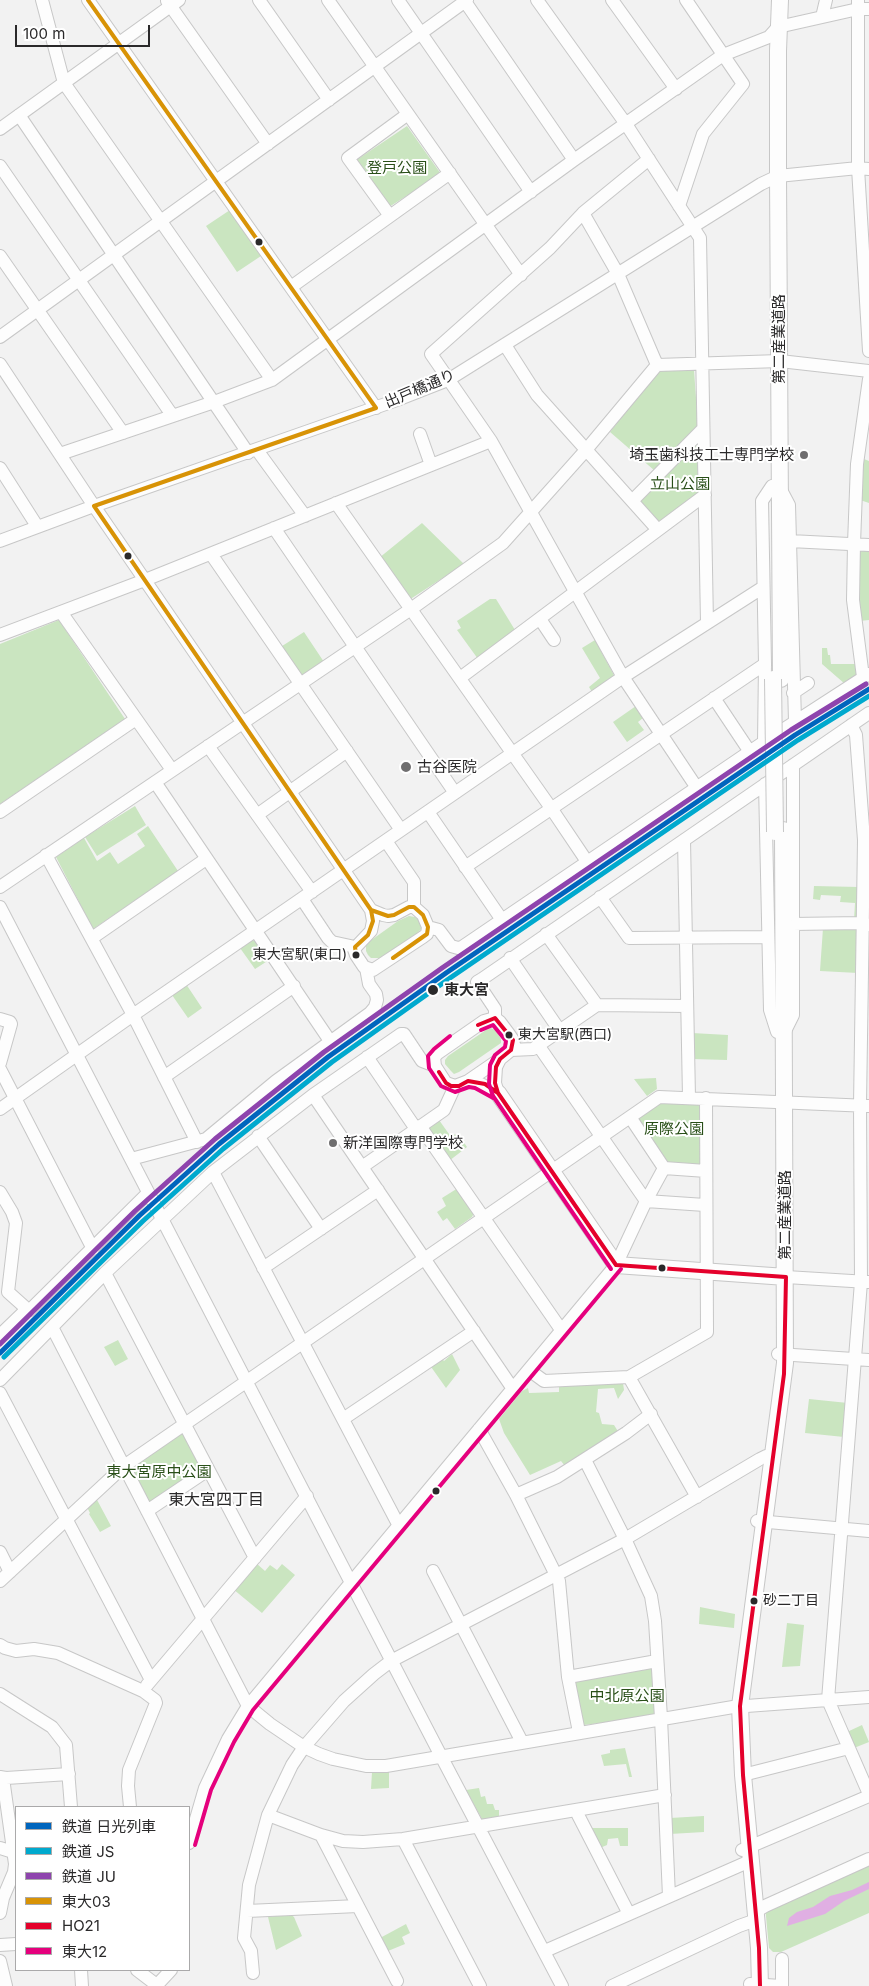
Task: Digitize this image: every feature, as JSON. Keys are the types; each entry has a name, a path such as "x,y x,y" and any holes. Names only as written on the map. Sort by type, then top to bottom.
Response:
{"main road":[{"name":"第二産業道路","path":"755,1985 746,1856 735,1774 736,1706 782,1354 774,32 771,0"},
{"name":"第二産業道路","path":"774,32 780,0"},
{"path":"498,1093 616,1265 782,1277"},
{"name":"第二産業道路","path":"736,1706 743,1775 746,1856"}],"street":[{"path":"42,0 64,83 272,380"},
{"path":"88,0 376,408"},
{"path":"260,0 329,100"},
{"path":"328,0 521,275"},
{"path":"398,0 531,192"},
{"path":"538,0 626,124 700,238 707,623"},
{"path":"612,0 676,89"},
{"path":"680,206 703,134 743,84 686,0"},
{"path":"822,17 826,0"},
{"path":"0,336 465,1 574,160"},
{"path":"0,129 118,44 172,2 268,144"},
{"path":"60,454 214,402 272,380 327,338 574,160 723,55 774,32 862,6 869,351"},
{"path":"390,216 348,158 408,114"},
{"path":"20,115 214,402 305,516"},
{"path":"649,160 583,213 521,275 431,354 491,441 623,677 697,788"},
{"path":"0,166 172,415"},
{"path":"774,177 864,169"},
{"path":"291,287 450,173"},
{"name":"出戸橋通り","path":"0,541 37,526 376,408 448,380 692,226 774,177"},
{"path":"583,213 618,274 657,365"},
{"path":"0,256 123,433"},
{"path":"505,345 536,395 633,500 658,530"},
{"path":"0,887 411,609 503,543 531,514 657,365 776,361 869,370"},
{"path":"0,364 94,506 372,910 373,926 368,935"},
{"path":"428,927 439,930 451,946 458,948 588,863 795,721 866,676 853,600 854,544 869,379"},
{"path":"633,500 703,429"},
{"path":"420,434 431,465"},
{"path":"0,635 211,554 491,441"},
{"path":"0,468 37,526"},
{"path":"764,742 765,664 762,588 762,501 776,487 789,505 795,721"},
{"path":"460,678 705,495"},
{"path":"336,503 588,863"},
{"path":"274,528 455,794"},
{"path":"790,541 869,546"},
{"path":"211,554 401,830"},
{"path":"0,1109 623,677 762,588"},
{"path":"61,612 172,770"},
{"path":"540,619 554,640"},
{"path":"465,867 765,664"},
{"path":"793,693 808,683"},
{"path":"714,698 750,752"},
{"path":"495,1018 495,1009 477,982 869,713"},
{"path":"0,812 136,719"},
{"path":"545,1951 669,1896 869,1795 828,1700 855,1359 865,1282 866,840 864,778 856,735 850,725"},
{"path":"208,746 258,815 307,895 328,938 332,942 355,947"},
{"path":"258,815 347,751"},
{"path":"780,1033 793,1015 793,765"},
{"path":"155,782 330,1041"},
{"path":"765,784 770,1010 780,1033"},
{"path":"428,812 502,920"},
{"path":"684,840 689,1097"},
{"path":"386,841 414,882 414,908"},
{"path":"46,855 133,1015 197,1142"},
{"path":"92,938 206,859"},
{"path":"600,898 629,938 768,937"},
{"path":"0,907 562,1986"},
{"path":"366,968 369,970 377,969 423,938 428,927 423,916 414,908 409,907 394,915 383,915 372,910"},
{"path":"131,1159 206,1139 276,1081 370,1013 375,1007 377,998 369,984 366,968 354,952 355,947 400,912"},
{"path":"792,924 865,924"},
{"path":"546,934 597,1005"},
{"path":"510,958 560,1031"},
{"path":"164,1077 294,986"},
{"path":"511,1050 533,1049 597,1005 687,1006"},
{"path":"495,1018 513,1040 511,1050 500,1060 468,1081 455,1086 446,1083 435,1066 434,1057 484,1021 495,1018"},
{"path":"0,1019 11,1024 0,1063"},
{"path":"0,1380 105,1274 213,1172 313,1095 401,1034 404,1034 422,1061 435,1066"},
{"path":"538,1045 646,1201"},
{"path":"367,1057 483,1217 562,1331"},
{"path":"498,1093 495,1075 496,1067 500,1060"},
{"path":"0,1069 93,1249"},
{"path":"468,1081 485,1084 498,1093"},
{"path":"362,1167 444,1110 455,1086"},
{"path":"313,1095 514,1389"},
{"path":"0,1581 124,1466 659,1097 864,1106"},
{"path":"528,1370 544,1380 629,1377 707,1332 705,1272 706,1098"},
{"path":"630,1117 664,1168"},
{"path":"258,1136 321,1229"},
{"path":"664,1168 706,1171"},
{"path":"190,1840 205,1789 228,1739 248,1706 616,1265 664,1168"},
{"path":"213,1172 398,1524"},
{"path":"264,1268 378,1190"},
{"path":"0,1192 16,1223 4,1294 27,1309"},
{"path":"0,1335 27,1309 30,1310 148,1192"},
{"path":"646,1201 705,1205"},
{"path":"105,1274 254,1558"},
{"path":"782,1277 865,1282"},
{"path":"52,1327 248,1706 270,1724 304,1747 333,1759 366,1766 386,1766 736,1706 869,1697"},
{"path":"343,1419 474,1331"},
{"path":"782,1354 869,1360"},
{"path":"629,1377 698,1497"},
{"path":"0,1393 152,1680"},
{"path":"516,1495 557,1478 650,1414"},
{"path":"479,1429 516,1495 559,1581 568,1677 579,1732"},
{"path":"253,1973 250,1951 244,1938 249,1885 268,1815 292,1765 304,1747 344,1701 369,1678 392,1661 626,1539 769,1457"},
{"path":"584,1460 626,1539 651,1596 661,1718 669,1896"},
{"path":"147,1512 208,1470"},
{"path":"144,1691 307,1496"},
{"path":"761,1521 869,1530"},
{"path":"0,1552 10,1572"},
{"path":"433,1571 522,1742"},
{"path":"0,1645 16,1650 34,1649 58,1653 144,1691 155,1700 156,1703 129,1770 130,1806"},
{"path":"568,1677 657,1660"},
{"path":"0,1694 52,1728 66,1745 71,1806"},
{"path":"743,1775 849,1748"},
{"path":"0,1913 3,1898 14,1872 13,1852 2,1777 69,1774"},
{"path":"268,1815 321,1835 343,1841 363,1842 403,1839 665,1795"},
{"path":"576,1811 630,1914"},
{"path":"321,1835 397,1981"},
{"path":"403,1839 480,1986"},
{"path":"0,1848 13,1852"},
{"path":"612,1986 647,1968 752,1922 766,1906 869,1859"},
{"path":"247,1911 358,1906"},
{"path":"0,1945 15,1944"},
{"path":"755,1985 781,1986 782,1959"},
{"path":"0,1960 6,1986"},
{"path":"81,1971 82,1986"},
{"path":"138,1971 157,1986 170,1971"}],"green space":[{"name":"登戸公園","path":"407,126 441,174 389,207 355,161"},
{"path":"230,210 261,256 237,272 206,226"},
{"path":"694,370 698,426 655,471 610,432 658,371"},
{"name":"立山公園","path":"697,442 698,493 657,523 638,502"},
{"path":"864,459 869,461 869,503 857,499"},
{"path":"422,523 464,564 409,600 379,558"},
{"path":"858,548 869,549 869,620 859,621"},
{"path":"490,599 496,599 515,630 478,659 457,630 461,628 457,621"},
{"path":"59,620 125,719 0,804 0,644"},
{"path":"304,632 324,662 301,677 279,648"},
{"path":"595,640 615,677 592,692 589,687 600,678 582,648"},
{"path":"822,648 827,648 831,664 856,664 856,677 845,684 822,664"},
{"path":"636,706 643,718 638,722 644,730 627,742 613,722"},
{"path":"135,806 146,825 97,856 85,837"},
{"path":"148,826 178,871 93,929 56,857 84,838 97,861 110,852 118,864 145,846 137,834"},
{"path":"814,886 859,887 858,920 854,920 855,903 840,902 841,896 821,895 820,900 813,899"},
{"path":"409,916 415,917 420,921 421,929 416,935 380,958 371,958 366,951 366,946 370,941 398,921"},
{"path":"855,927 858,931 858,973 820,971 823,928"},
{"path":"252,940 255,941 269,960 255,969 240,948"},
{"path":"186,984 202,1008 188,1018 172,995"},
{"path":"491,1028 498,1034 501,1043 454,1074 445,1064 448,1056"},
{"path":"692,1033 728,1035 727,1060 692,1059"},
{"path":"656,1078 657,1089 647,1096 634,1079"},
{"name":"原際公園","path":"661,1101 700,1102 701,1167 667,1167 635,1119"},
{"path":"439,1120 449,1134 459,1135 467,1147 449,1161 428,1130 428,1127"},
{"path":"458,1188 474,1213 472,1217 455,1229 447,1218 443,1221 437,1212 446,1206 442,1198"},
{"path":"118,1340 128,1359 115,1366 104,1347"},
{"path":"452,1354 460,1370 446,1388 429,1364 440,1356 444,1361"},
{"path":"623,1383 624,1390 618,1399 614,1388 598,1389 596,1412 599,1413 602,1424 614,1425 619,1433 565,1466 561,1461 530,1475 504,1433 499,1419 522,1391 528,1388 529,1393 559,1392 559,1384"},
{"path":"809,1399 848,1403 844,1437 805,1433"},
{"name":"東大宮原中公園","path":"179,1432 184,1433 201,1466 199,1471 151,1504 129,1470"},
{"path":"96,1498 111,1526 100,1532 87,1507"},
{"path":"256,1563 265,1571 270,1565 277,1570 282,1564 295,1575 262,1613 233,1589"},
{"path":"700,1607 735,1614 734,1628 699,1624"},
{"path":"787,1623 804,1625 800,1666 782,1667"},
{"name":"中北原公園","path":"652,1667 657,1716 584,1725 574,1680"},
{"path":"862,1725 869,1742 854,1748 847,1732"},
{"path":"625,1748 632,1777 629,1777 626,1764 604,1766 601,1755 610,1753 610,1750"},
{"path":"389,1770 389,1788 371,1789 372,1772"},
{"path":"479,1788 481,1797 485,1796 487,1804 493,1804 495,1810 499,1810 499,1818 483,1821 466,1790"},
{"path":"704,1816 704,1832 670,1834 670,1818"},
{"path":"591,1828 628,1828 628,1846 620,1846 618,1838 608,1839 607,1845 600,1848"},
{"path":"869,1859 869,1913 781,1952 773,1952 769,1948 765,1906"},
{"path":"290,1914 294,1917 302,1936 276,1950 268,1917"},
{"path":"406,1924 410,1933 402,1937 405,1944 388,1951 380,1938"}],"shaded area":[{"path":"869,1882 869,1889 844,1901 825,1914 787,1926 789,1918 797,1912 813,1907 830,1896 852,1890"}],"rail line":[{"name":"JU","path":"0,1344 135,1211 215,1139 324,1052 442,968 791,730 866,684"},
{"name":"日光列車","path":"0,1353 139,1216 219,1144 328,1057 446,973 795,735 869,689"},
{"name":"JS","path":"4,1357 143,1221 223,1149 332,1062 450,978 798,740 869,696"}],"transit line":[{"name":"東大03","path":"88,0 376,408"},
{"name":"東大03","path":"94,506 376,408"},
{"name":"東大03","path":"94,506 371,910 388,916 409,907 414,907 423,915 428,927 427,934 393,958"},
{"name":"東大03","path":"356,955 355,947 368,935 373,921 371,910 359,892"},
{"name":"HO21","path":"478,1025 495,1018 513,1040 511,1050 500,1059 496,1067 495,1083 498,1093 616,1265"},
{"name":"東大12","path":"481,1030 493,1025 506,1041 505,1047 495,1055 490,1065 489,1084 493,1096 611,1269"},
{"name":"東大12","path":"450,1036 428,1056 429,1068 441,1086 455,1092 469,1087 475,1088 495,1099"},
{"name":"HO21","path":"439,1072 446,1083 451,1086 459,1086 468,1081 485,1084 498,1093 509,1109"},
{"name":"HO21","path":"616,1265 786,1277 784,1374 740,1706 743,1775 759,1948 760,1986"},
{"name":"東大12","path":"195,1845 211,1790 234,1742 253,1710 621,1269"}],"place":[{"name":"埼玉歯科技工士専門学校","path":"804,455"},
{"name":"古谷医院","path":"406,767"},
{"name":"東大宮駅(東口)","path":"356,955"},
{"name":"東大宮","path":"433,990"},
{"name":"東大宮駅(西口)","path":"509,1035"},
{"name":"新洋国際専門学校","path":"333,1143"},
{"name":"砂二丁目","path":"754,1601"}],"district":[{"name":"東大宮四丁目","path":"216,1500"}]}
